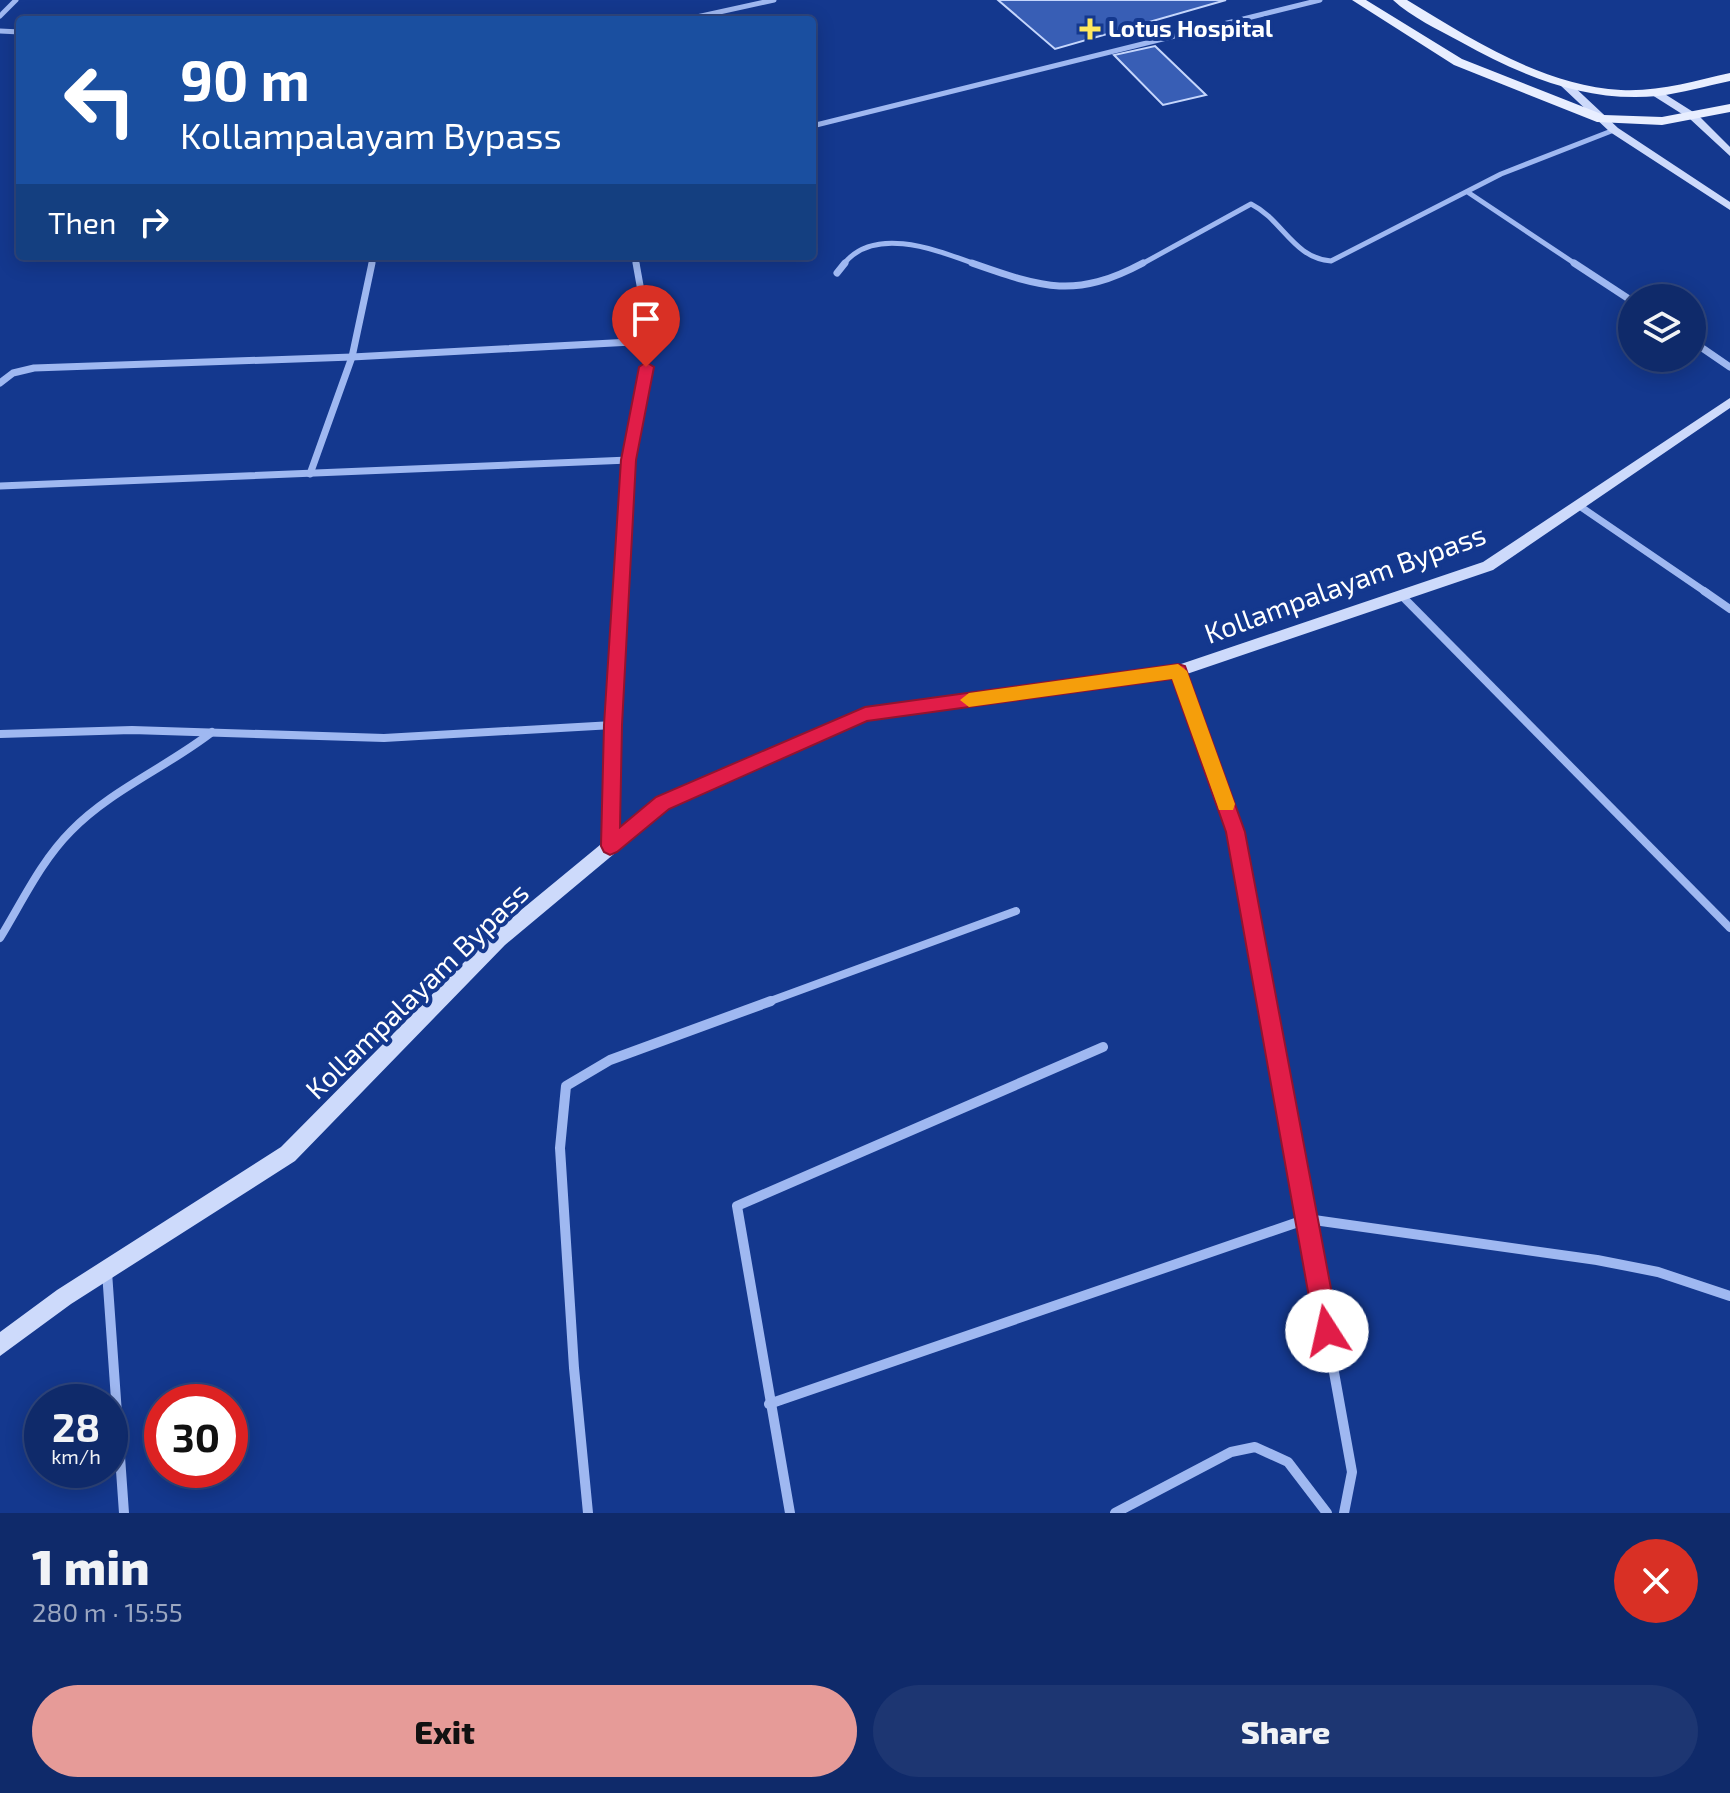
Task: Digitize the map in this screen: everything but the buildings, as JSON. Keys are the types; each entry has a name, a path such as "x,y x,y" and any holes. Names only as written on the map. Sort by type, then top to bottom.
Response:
{"main road":[{"path":"1358,0 1458,62 1602,119 1634,122 1694,117 1730,108"},
{"path":"1399,0 1482,50 1564,83 1600,92 1656,93 1730,77"}],"street":[{"path":"0,16 16,0"},
{"path":"701,16 774,0"},
{"path":"816,125 1320,0"},
{"path":"1564,83 1614,130 1730,207"},
{"path":"1656,93 1694,117 1730,153"},
{"path":"837,273 843,258 853,250 888,243 938,251 1034,284 1058,288 1082,286 1127,269 1251,204 1265,211 1310,257 1331,261 1501,174 1614,130"},
{"path":"1469,193 1618,292"},
{"path":"310,474 352,357 372,260"},
{"path":"610,846 613,725 629,460 650,341 636,260"},
{"path":"0,383 13,373 34,368 352,357 650,341"},
{"path":"1706,351 1730,367"},
{"name":"Kollampalayam Bypass","path":"0,1345 64,1297 288,1154 499,939 663,803 865,714 1178,671 1488,566 1730,402"},
{"path":"0,486 629,460"},
{"path":"1578,505 1730,609"},
{"path":"1401,595 1730,928"},
{"path":"1178,671 1236,832 1352,1472 1344,1513"},
{"path":"0,734 35,731 213,731 353,739 613,725"},
{"path":"0,938 54,852 77,825 189,751 213,731"},
{"path":"588,1513 574,1368 560,1148 566,1086 610,1060 1016,911"},
{"path":"790,1513 737,1206 1103,1047"},
{"path":"769,1404 1307,1219 1597,1260 1658,1272 1730,1296"},
{"path":"107,1272 124,1513"},
{"path":"1115,1513 1231,1452 1255,1447 1288,1462 1327,1513"}],"slow traffic":[{"path":"969,700 1178,671 1226,804"}],"place":[{"name":"Lotus Hospital","path":"1090,29"}],"route":[{"path":"646,367 629,460 613,725 610,846 663,803 865,714 1178,671 1236,832 1327,1331"}]}
